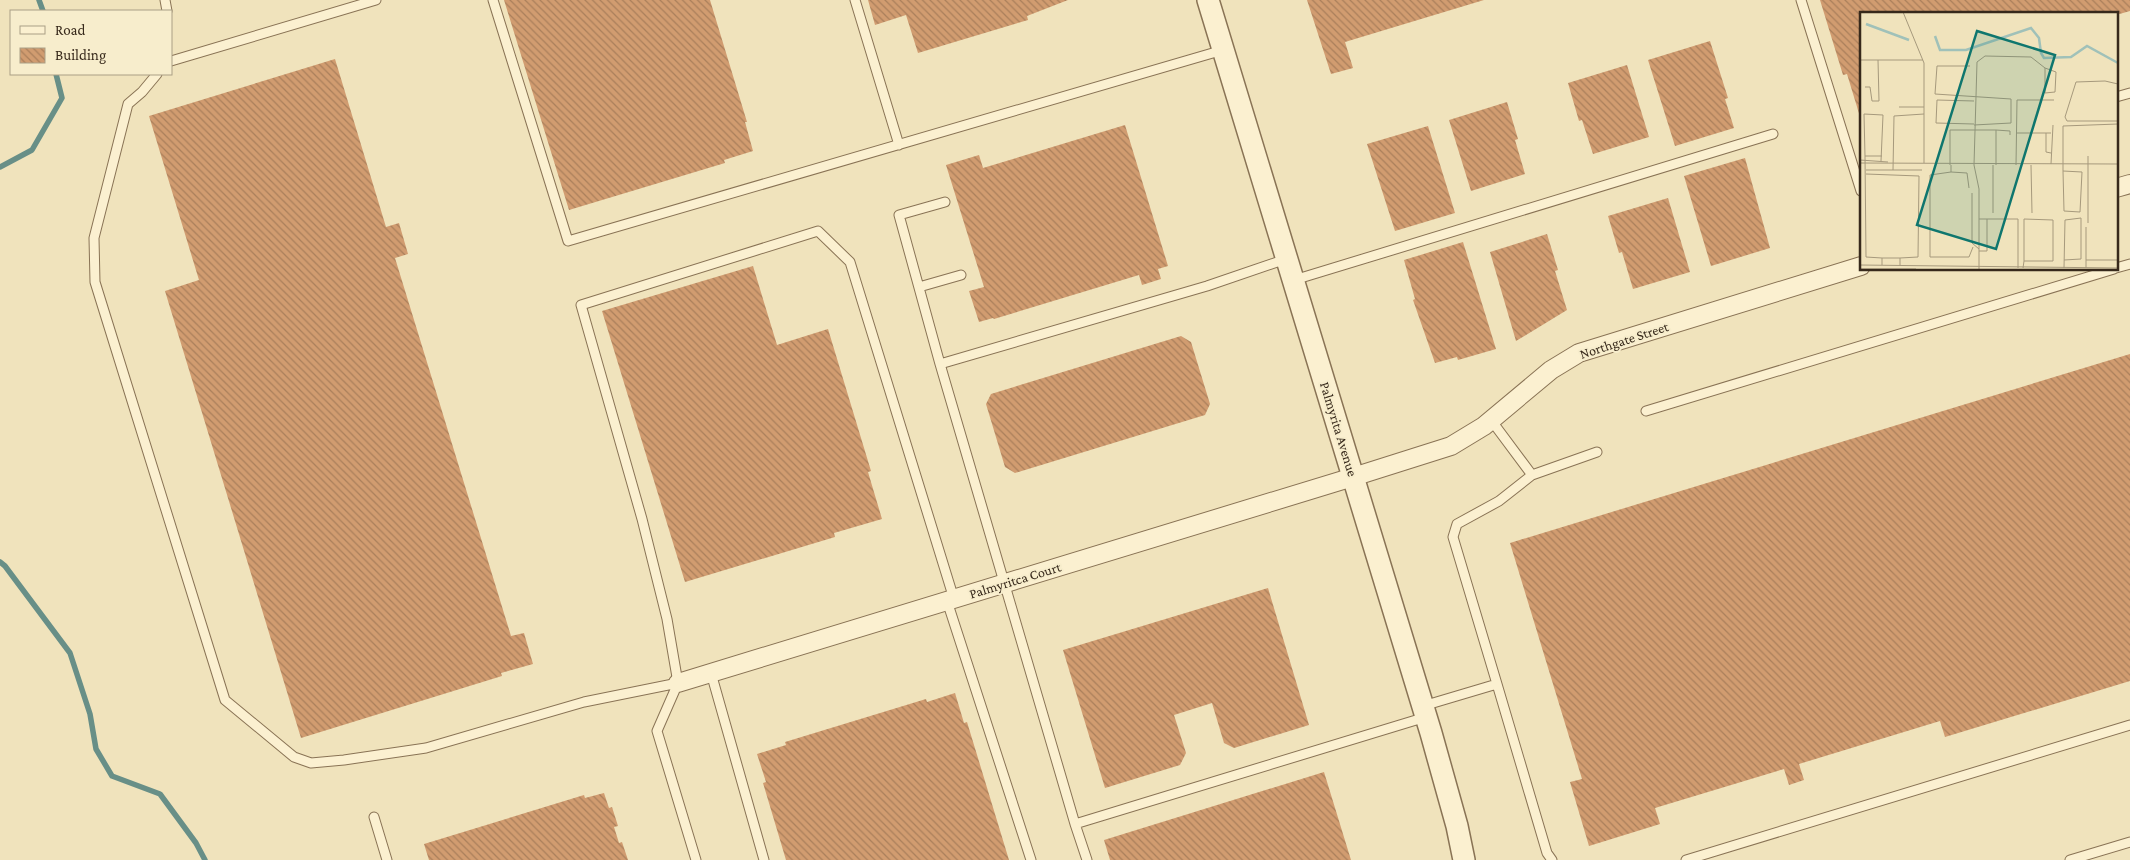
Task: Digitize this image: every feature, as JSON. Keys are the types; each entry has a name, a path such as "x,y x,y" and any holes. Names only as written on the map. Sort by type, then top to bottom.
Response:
{"street":[{"name":"Palmyrita Avenue","path":"1208,0 1424,712 1457,826 1464,860"},
{"name":"Northgate Street","path":"1353,477 1451,446 1491,420 1551,370 1579,353 1860,266"},
{"name":"Palmyritca Court","path":"678,683 1353,477"}],"lane":[{"path":"172,61 376,0"},
{"path":"493,0 568,241 1223,50"},
{"path":"855,0 899,145"},
{"path":"1801,0 1859,178"},
{"path":"156,75 142,92 128,104 94,238 95,282 225,700 294,757 311,763 426,748 584,702 678,683"},
{"path":"1293,280 1774,134"},
{"path":"945,202 899,215 1004,584 1087,860"},
{"path":"696,860 657,731 678,683 667,619 642,519 581,305 818,231 850,262 950,600 1031,860"},
{"path":"940,364 1208,286 1287,259"},
{"path":"1646,411 2108,270"},
{"path":"919,287 961,275"},
{"path":"1491,420 1532,475"},
{"path":"1552,860 1548,853 1453,538 1456,524 1499,501 1532,475 1597,452"},
{"path":"711,673 764,860"},
{"path":"1076,824 1424,712 1497,684"},
{"path":"1686,860 2130,725"},
{"path":"374,817 387,860"},
{"path":"2070,860 2130,842"}],"building":[{"path":"504,0 710,0 747,122 745,122 753,151 724,160 725,163 569,210"},
{"path":"868,0 1068,0 1027,16 1028,20 918,53 906,15 875,25"},
{"path":"1307,0 1484,0 1345,42 1353,68 1331,74"},
{"path":"1820,0 2130,0 2130,11 2118,14 2118,12 1860,12 1860,117 1847,74 1843,75"},
{"path":"1710,41 1728,98 1725,99 1734,128 1675,146 1648,60"},
{"path":"335,59 386,227 399,223 408,254 395,258 511,636 524,633 533,664 501,673 502,676 301,738 165,291 199,280 149,116"},
{"path":"1627,65 1649,137 1593,154 1582,120 1579,121 1568,83"},
{"path":"1507,102 1518,139 1515,140 1525,174 1471,191 1449,120"},
{"path":"1125,125 1168,266 1158,269 1161,279 1142,285 1139,275 979,322 969,291 984,287 946,165 979,155 983,168"},
{"path":"1428,126 1455,213 1395,231 1367,144"},
{"path":"1745,158 1770,248 1711,266 1684,176"},
{"path":"1668,198 1690,272 1633,289 1622,252 1619,253 1608,216"},
{"path":"1547,234 1558,270 1555,271 1567,310 1516,341 1490,252"},
{"path":"1463,242 1496,349 1458,360 1457,357 1435,363 1413,300 1415,299 1404,260"},
{"path":"753,266 777,345 828,329 871,471 868,472 882,519 834,533 835,537 685,582 602,311"},
{"path":"1181,336 1191,342 1210,404 1205,415 1015,473 1005,467 986,404 991,394"},
{"path":"2130,354 2130,681 1945,737 1940,721 1799,764 1804,780 1789,785 1784,769 1655,808 1660,824 1589,846 1570,782 1582,779 1510,543"},
{"path":"1268,588 1309,725 1234,748 1224,743 1212,703 1174,715 1186,753 1180,765 1105,788 1063,650"},
{"path":"955,693 964,723 967,722 1009,860 786,860 763,783 766,782 757,754 786,745 785,742 926,699 927,702"},
{"path":"1324,772 1351,860 1110,860 1104,840"},
{"path":"604,793 609,808 612,807 618,826 614,827 619,843 622,842 628,860 429,860 424,844 584,795 585,798"}],"waterway":[{"path":"39,0 43,10"},
{"path":"0,167 32,150 62,98 56,75"},
{"path":"0,562 5,566 70,653 90,714 96,749 112,776 160,794 196,843 205,860"}]}
